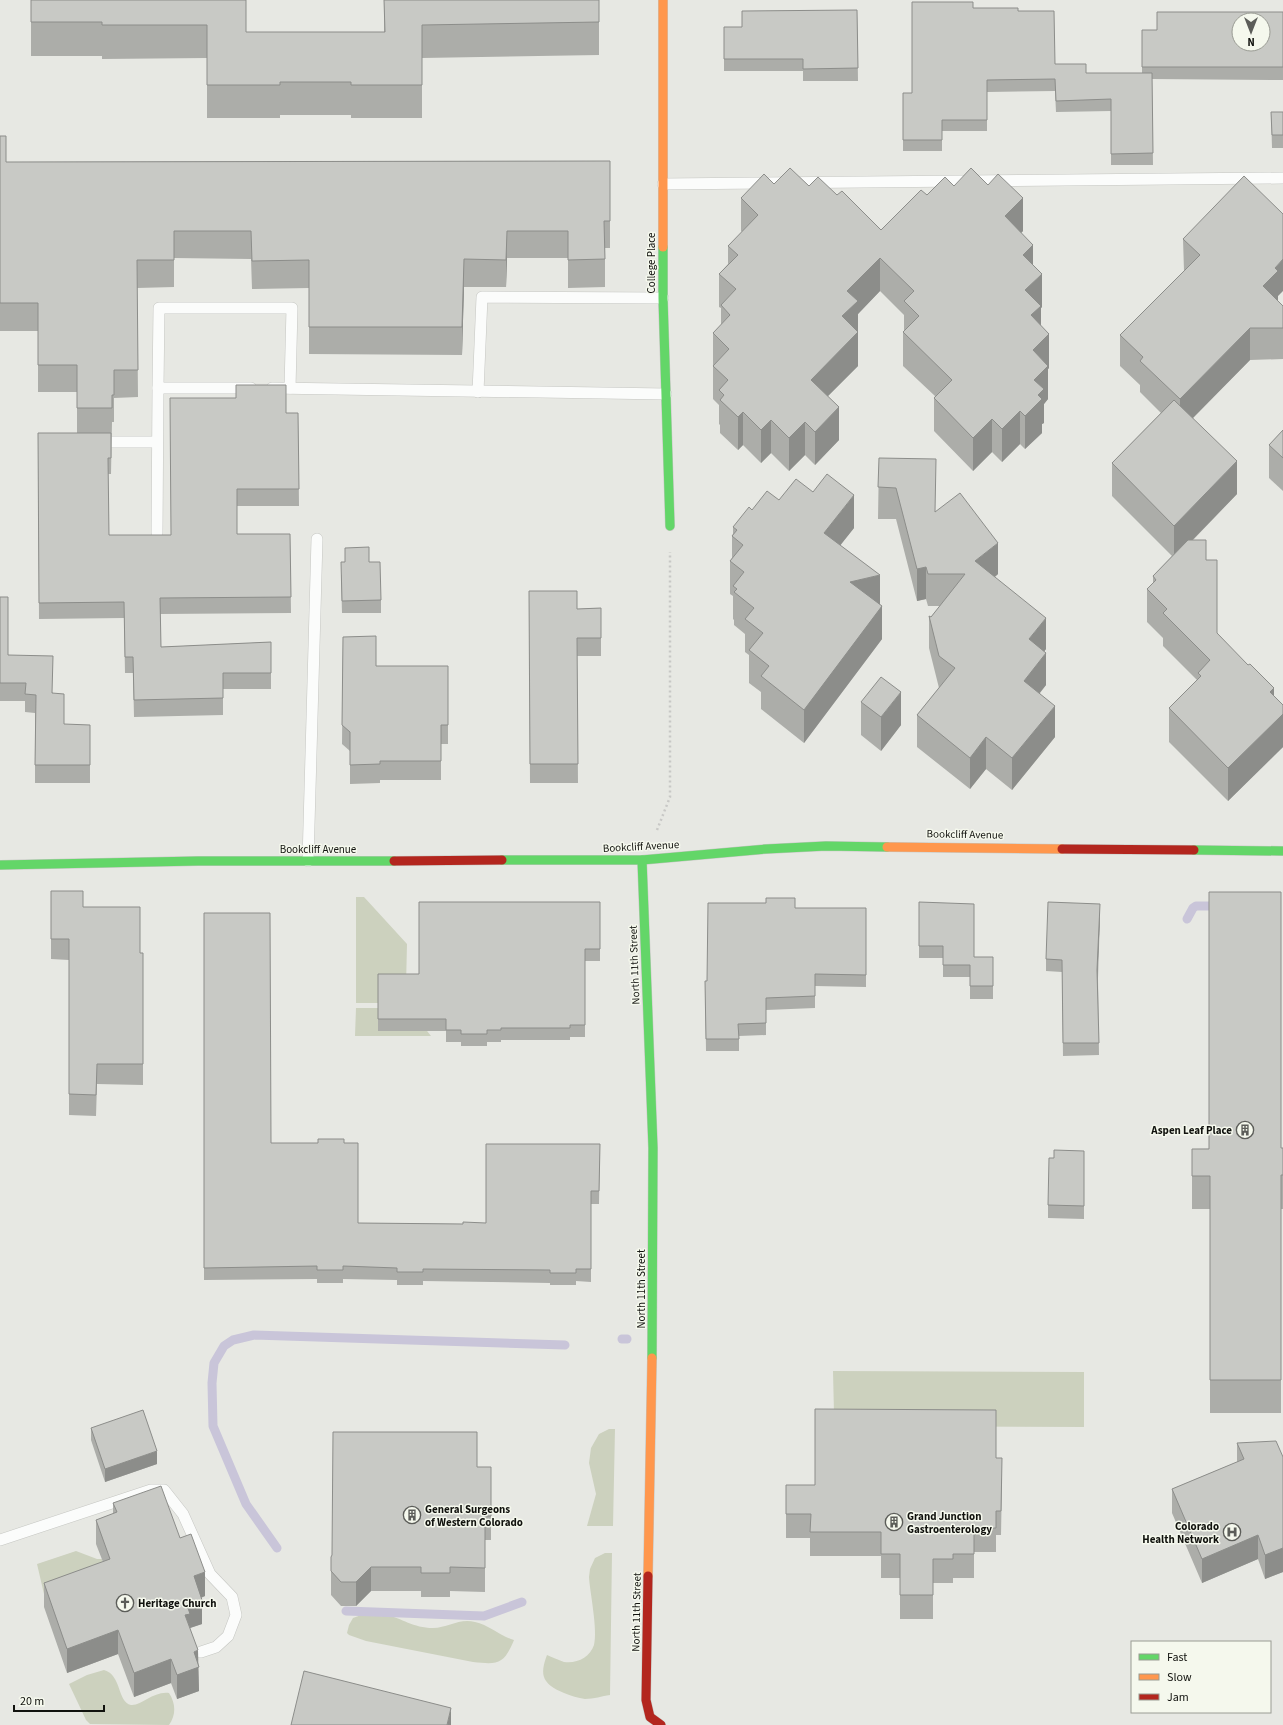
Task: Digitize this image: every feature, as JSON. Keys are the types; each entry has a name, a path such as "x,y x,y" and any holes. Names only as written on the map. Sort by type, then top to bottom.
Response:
{"street":[{"name":"College Place","path":"663,0 663,298 670,526"},
{"name":"Bookcliff Avenue","path":"0,865 198,861 642,860 766,849 826,846 1283,851"},
{"name":"North 11th Street","path":"642,860 653,1148 652,1395 646,1700 650,1717 661,1725"}],"lane":[{"path":"663,184 1283,178"},
{"path":"478,392 482,297 663,298"},
{"path":"157,534 159,308 292,308 290,388"},
{"path":"158,388 290,388 666,394"},
{"path":"85,442 157,442"},
{"path":"308,861 317,540"},
{"path":"0,1540 151,1490 164,1490 183,1514 210,1574 223,1585 232,1597 236,1615 228,1636 216,1647 201,1652"}],"path":[{"path":"657,830 670,797 670,526"}],"green space":[{"path":"356,897 364,897 407,944 406,986 378,986 378,1003 356,1003"},
{"path":"356,1008 409,1008 431,1036 355,1036"},
{"path":"833,1371 1084,1372 1084,1427 840,1426 834,1414"},
{"path":"609,1429 615,1429 613,1526 587,1526 596,1494 589,1463 591,1448 599,1434"},
{"path":"76,1551 97,1559 102,1559 104,1565 44,1594 37,1564"},
{"path":"605,1553 612,1553 610,1695 585,1699 574,1697 551,1686 547,1683 543,1674 543,1669 547,1655 564,1662 574,1662 582,1659 592,1649 594,1645 595,1630 589,1577 590,1569 595,1558"},
{"path":"364,1614 383,1614 392,1616 426,1628 438,1628 464,1621 475,1622 514,1640 507,1654 500,1661 495,1663 473,1662 366,1641 349,1635 347,1633 353,1618"},
{"path":"104,1670 114,1677 123,1699 131,1705 135,1705 158,1694 169,1693 174,1705 174,1713 169,1725 90,1724 86,1720 69,1684 87,1675"}],"building":[{"path":"31,0 246,0 246,32 385,32 384,0 599,0 599,22 422,25 422,85 351,85 351,82 280,82 280,85 207,85 207,25 102,25 102,22 31,22"},
{"path":"912,2 973,2 973,8 1018,8 1018,11 1054,11 1055,64 1086,64 1086,73 1152,73 1153,153 1111,154 1111,99 1056,101 1055,79 987,80 987,120 942,120 942,140 903,140 903,93 912,93"},
{"path":"857,10 858,68 803,69 803,59 724,59 724,27 742,27 742,11"},
{"path":"1157,12 1231,12 1231,52 1271,52 1271,12 1283,12 1283,67 1142,67 1142,30 1157,30"},
{"path":"1271,112 1283,112 1283,135 1272,135"},
{"path":"0,136 6,136 6,162 610,161 610,221 604,221 605,259 568,260 568,231 507,231 506,260 464,259 462,327 309,327 309,260 252,261 251,231 174,231 174,260 137,260 138,370 114,370 114,395 112,395 112,408 77,408 77,365 38,365 38,303 0,303"},
{"path":"790,168 809,186 818,177 837,195 842,191 881,230 921,190 927,195 945,177 954,186 971,168 988,185 998,174 1023,198 1005,216 1033,245 1023,255 1042,274 1025,290 1041,306 1031,315 1049,334 1033,350 1048,366 1034,380 1044,389 1038,395 1042,399 1025,416 1020,411 1002,429 992,419 973,438 934,398 952,380 903,332 919,316 904,301 914,291 880,258 847,291 858,301 842,316 858,332 811,380 839,407 815,432 805,422 789,438 771,420 761,430 743,412 738,417 720,400 724,395 719,390 728,380 713,366 729,349 713,333 730,315 721,305 736,289 719,274 738,255 728,246 758,215 741,198 764,174 774,184"},
{"path":"1244,176 1283,214 1283,259 1275,268 1278,271 1263,286 1283,306 1283,328 1250,328 1180,399 1140,361 1143,357 1120,335 1200,255 1183,239"},
{"path":"236,385 286,385 286,413 298,413 299,489 237,489 237,534 290,534 291,597 160,598 161,647 271,642 271,673 223,673 223,698 134,700 133,657 125,657 124,602 39,603 38,433 111,433 111,458 108,458 109,535 171,535 170,398 236,398"},
{"path":"1174,400 1237,461 1174,526 1112,463"},
{"path":"1283,430 1283,458 1269,445"},
{"path":"879,458 936,459 935,512 960,493 998,543 975,561 1046,618 1029,639 1046,653 1024,681 1055,706 1012,758 986,737 970,758 917,715 955,668 939,656 929,616 931,617 965,574 928,574 926,567 917,569 896,488 878,487"},
{"path":"827,474 854,495 824,533 880,575 850,582 882,606 804,710 761,676 769,666 749,650 763,633 745,619 754,608 734,592 737,589 733,586 744,572 730,561 743,545 732,536 737,530 733,527 749,507 752,510 767,491 779,500 796,479 813,492"},
{"path":"1188,540 1206,540 1206,560 1217,560 1217,633 1248,665 1250,664 1274,688 1270,692 1283,705 1283,714 1228,768 1169,708 1201,676 1198,673 1210,660 1163,613 1167,609 1147,589 1156,580 1153,576"},
{"path":"369,547 369,562 380,562 381,600 342,601 341,562 345,562 345,548"},
{"path":"529,591 577,591 577,609 601,608 601,638 577,638 578,764 530,764"},
{"path":"0,597 8,597 8,655 53,656 52,693 64,694 64,724 90,725 90,765 35,765 36,695 25,694 26,683 0,683"},
{"path":"376,636 376,666 448,666 448,725 441,725 441,761 380,761 380,764 350,765 350,732 342,725 343,637"},
{"path":"881,677 901,692 881,717 861,702"},
{"path":"51,891 83,891 83,907 140,907 140,953 143,953 143,1064 97,1064 96,1095 69,1094 69,939 51,939"},
{"name":"Aspen Leaf Place","path":"1209,892 1281,892 1281,1148 1283,1148 1283,1175 1281,1175 1281,1380 1210,1380 1210,1176 1192,1176 1192,1149 1209,1149"},
{"path":"766,898 795,898 795,908 866,908 866,975 815,974 815,996 766,998 766,1023 738,1024 739,1039 706,1039 705,981 707,981 708,903 766,903"},
{"path":"419,902 600,902 600,949 585,949 585,1025 570,1025 570,1028 501,1028 501,1030 487,1030 487,1034 461,1034 461,1030 446,1030 446,1019 378,1019 378,974 419,974"},
{"path":"919,902 974,904 974,957 993,957 993,986 970,986 970,965 943,965 943,946 919,946"},
{"path":"1048,902 1100,904 1097,970 1099,1043 1063,1043 1062,960 1046,959"},
{"path":"204,913 270,913 271,1143 318,1143 318,1139 344,1139 344,1143 358,1143 358,1223 463,1224 463,1222 486,1223 486,1144 600,1144 599,1191 591,1191 591,1269 576,1269 576,1273 550,1273 550,1270 423,1269 423,1272 397,1272 397,1268 343,1266 343,1270 317,1270 317,1266 204,1268"},
{"path":"1054,1150 1084,1151 1084,1206 1048,1205 1049,1158 1054,1158"},
{"name":"Grand Junction Gastroenterology","path":"815,1409 996,1410 996,1458 1002,1458 1001,1511 996,1511 996,1528 974,1528 974,1554 953,1554 953,1559 933,1559 933,1595 900,1595 900,1554 881,1554 881,1532 810,1532 811,1514 786,1514 786,1485 815,1485"},
{"path":"143,1410 157,1451 105,1469 91,1428"},
{"name":"General Surgeons of Western Colorado","path":"333,1432 477,1432 477,1467 491,1467 491,1516 485,1516 485,1568 450,1567 450,1573 421,1573 421,1567 371,1567 356,1582 341,1582 331,1571"},
{"name":"Colorado Health Network","path":"1276,1441 1283,1457 1283,1548 1265,1555 1258,1535 1202,1559 1172,1489 1244,1459 1237,1443"},
{"name":"Heritage Church","path":"161,1486 180,1538 191,1534 205,1572 194,1576 202,1600 187,1605 190,1614 185,1615 198,1650 194,1652 199,1667 177,1675 171,1659 134,1673 118,1630 67,1649 44,1583 110,1559 96,1520 117,1512 113,1503"},
{"path":"304,1671 451,1708 447,1725 291,1725"}],"waterway":[{"path":"1187,919 1193,908 1196,906 1220,906"},
{"path":"277,1548 246,1504 213,1426 212,1383 214,1363 224,1346 233,1340 254,1335 565,1345"},
{"path":"622,1339 627,1339"},
{"path":"346,1611 484,1616 522,1602"}],"traffic: fast":[{"path":"663,247 663,298 670,526"},
{"path":"502,860 642,860 766,849 826,846 887,847"},
{"path":"1194,850 1283,851"},
{"path":"642,860 653,1148 652,1358"},
{"path":"0,865 198,861 394,861"}],"traffic: slow":[{"path":"663,0 663,247"},
{"path":"887,847 1062,849"},
{"path":"648,1576 652,1358"}],"traffic: jam":[{"path":"1062,849 1194,850"},
{"path":"394,861 502,860"},
{"path":"648,1576 646,1700 650,1717 661,1725"}],"place":[{"name":"Aspen Leaf Place","path":"1245,1130"},
{"name":"General Surgeons of Western Colorado","path":"412,1515"},
{"name":"Grand Junction Gastroenterology","path":"894,1522"},
{"name":"Colorado Health Network","path":"1232,1532"},
{"name":"Heritage Church","path":"125,1603"}]}
